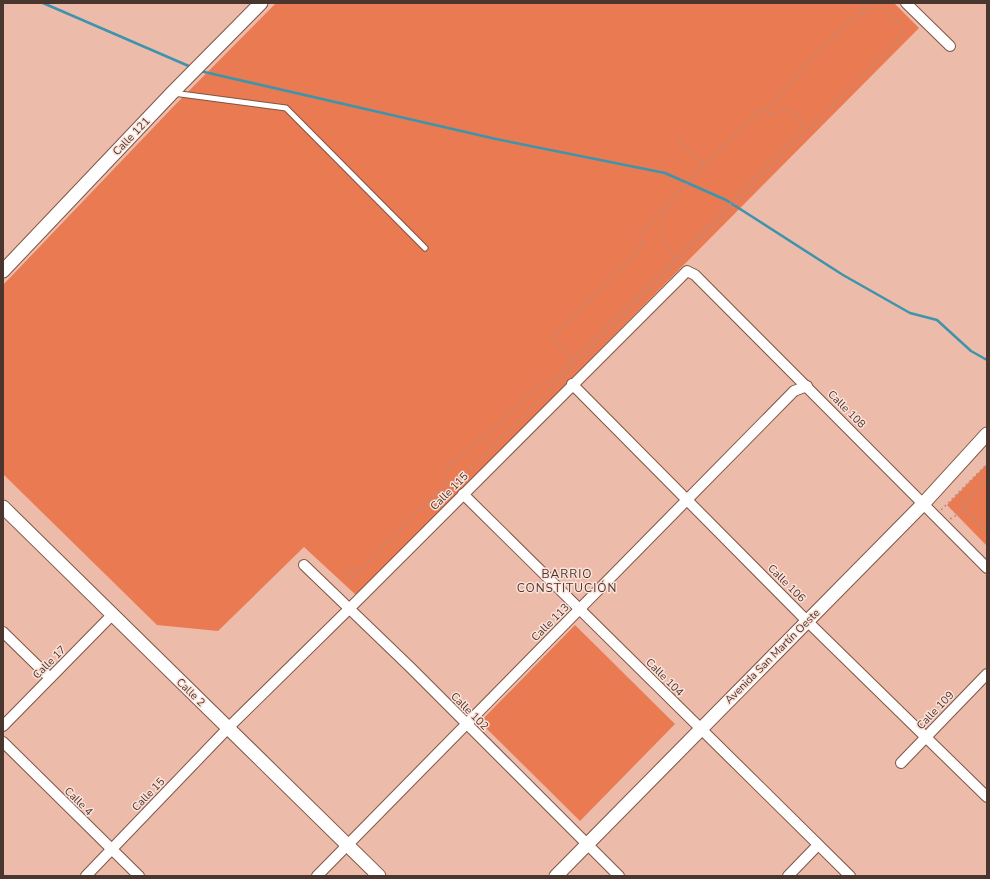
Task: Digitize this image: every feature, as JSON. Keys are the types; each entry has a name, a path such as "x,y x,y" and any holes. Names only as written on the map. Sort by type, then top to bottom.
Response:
{"street":[{"name":"Calle 121","path":"3,271 172,93 261,3"},
{"path":"906,3 950,46"},
{"name":"Calle 115","path":"228,728 350,608 687,270"},
{"name":"Calle 108","path":"687,270 695,275 807,386 987,568"},
{"name":"Calle 106","path":"572,384 807,621 987,797"},
{"name":"Calle 113","path":"318,876 794,392 807,386"},
{"name":"Avenida San Martín Oeste","path":"556,876 924,503 987,434"},
{"name":"Calle 104","path":"463,494 850,876"},
{"name":"Calle 2","path":"3,507 379,876"},
{"name":"Calle 102","path":"304,565 350,608 619,876"},
{"name":"Calle 17","path":"3,726 112,615"},
{"path":"3,632 50,678"},
{"name":"Calle 109","path":"900,763 987,674"},
{"name":"Calle 15","path":"86,876 228,728"},
{"name":"Calle 4","path":"3,742 139,876"},
{"path":"788,876 818,845"}],"lane":[{"path":"172,93 286,108 425,248"}],"path":[{"path":"463,494 454,484 732,208 902,34 904,30 903,26 880,3"},
{"path":"764,112 812,58 859,14 864,6 867,4 870,6 871,9 868,12 859,14"},
{"path":"360,570 350,570 346,577 351,580 354,578 360,570 444,485 446,473 450,464 496,428 538,385 550,381 573,359 735,199 742,189 803,126 799,116 788,109 771,114 758,110 748,122 684,185 642,232 640,237 643,245 552,339 573,359"},
{"path":"679,140 704,164"},
{"path":"666,205 662,230 663,241 676,257"},
{"path":"936,516 987,464"},
{"path":"943,523 965,510 970,496 987,479"},
{"path":"958,494 965,510 987,531"}],"shaded area":[{"path":"276,3 894,3 919,28 356,595 304,547 218,631 157,625 3,474 3,285 174,106"},
{"path":"987,464 987,546 947,505"},
{"path":"575,625 675,724 580,821 480,722"}],"waterway":[{"path":"43,3 191,67"},
{"path":"200,71 496,139 665,173 726,200 843,275 910,313 937,320 971,351 987,360"}],"district":[{"name":"BARRIO CONSTITUCIÓN","path":"567,581"}]}
